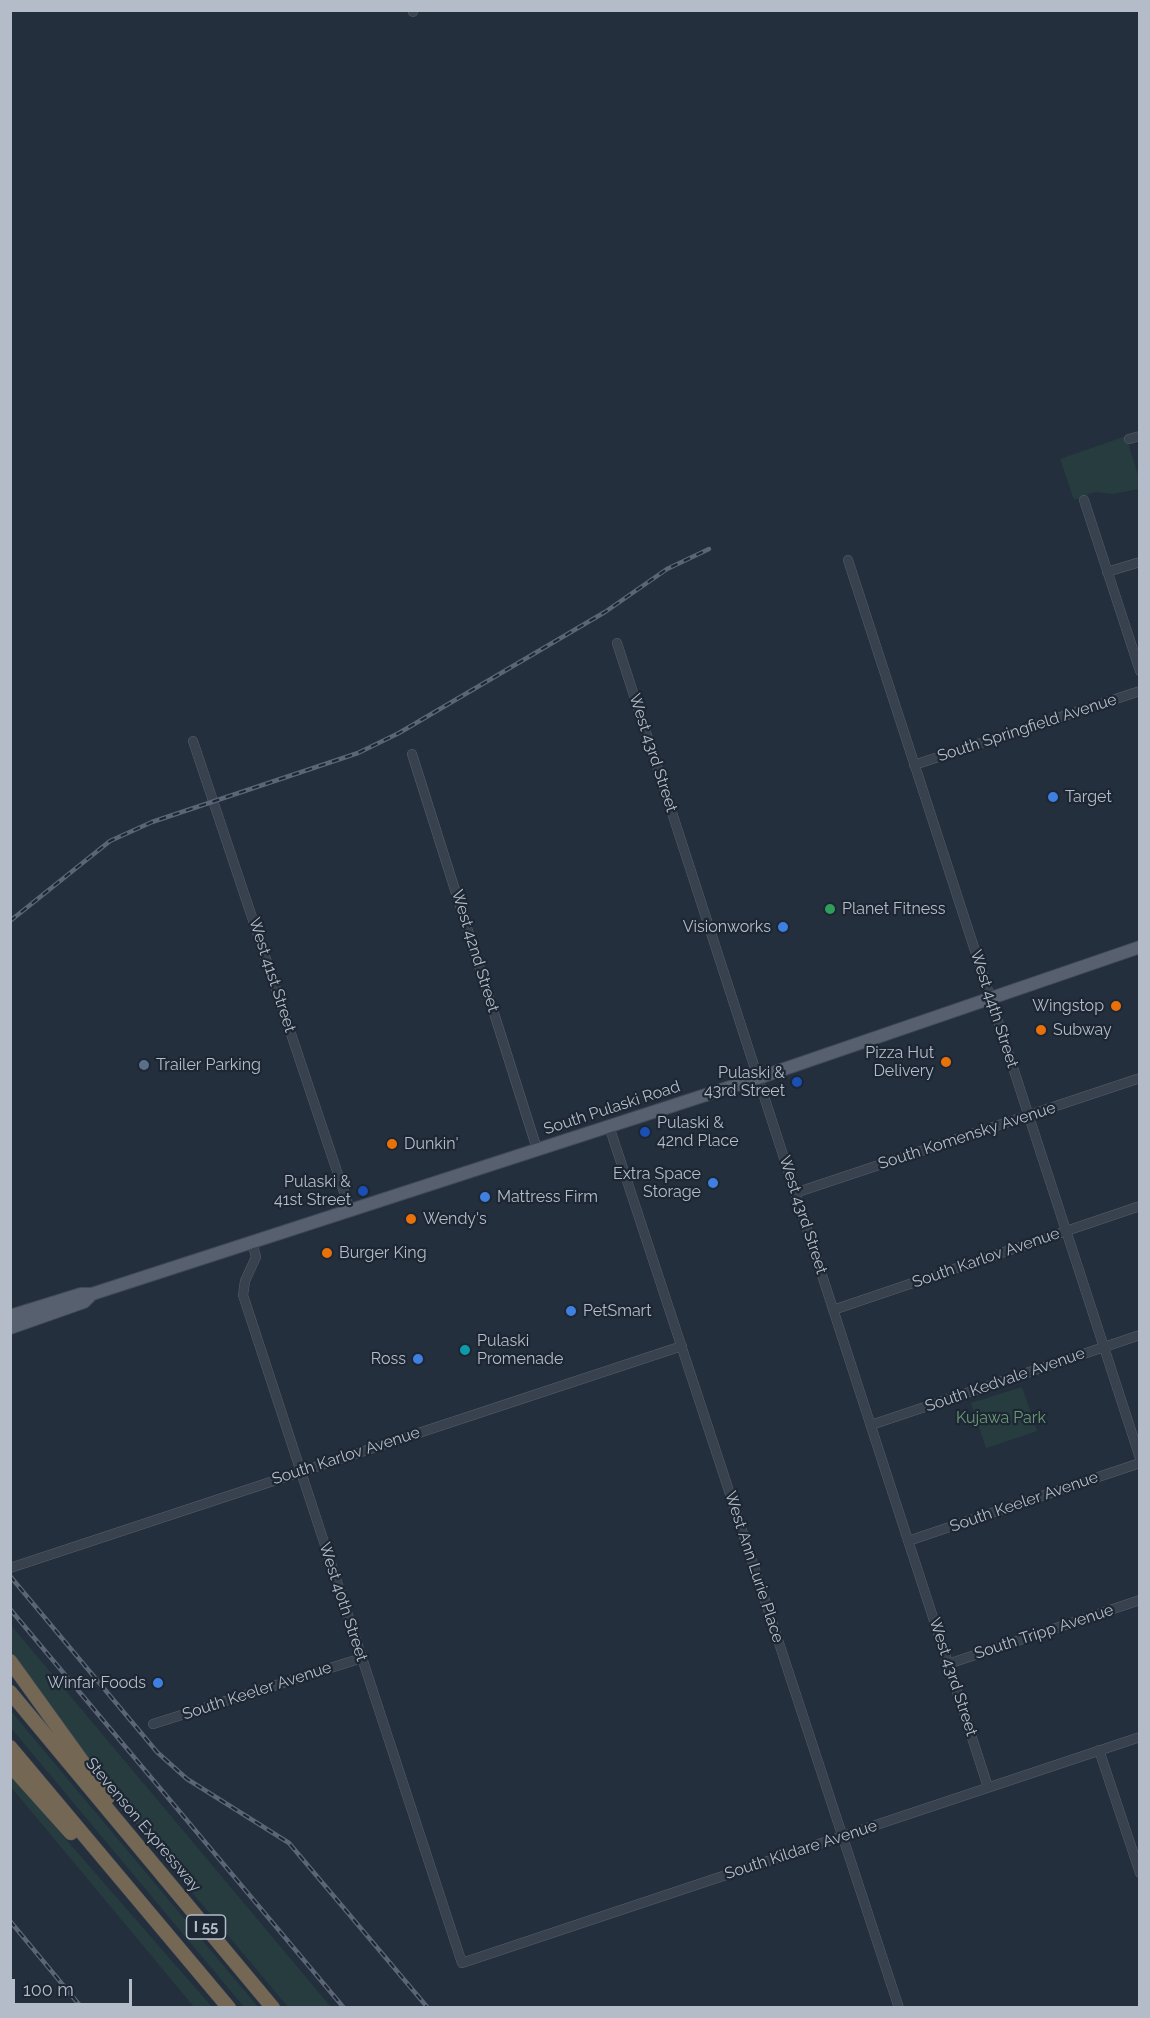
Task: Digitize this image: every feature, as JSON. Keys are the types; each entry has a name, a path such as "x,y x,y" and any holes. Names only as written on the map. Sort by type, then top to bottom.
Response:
{"highway":[{"path":"10,1661 104,1791 139,1847"},
{"name":"Stevenson Expressway","path":"10,1692 273,2007"},
{"name":"I 55","path":"10,1747 229,2007"},
{"path":"10,1765 80,1843 128,1887"}],"main road":[{"name":"South Pulaski Road","path":"10,1316 81,1294 92,1294 758,1078 1140,947"},
{"name":"South Pulaski Road","path":"10,1328 84,1302 92,1294"}],"street":[{"path":"1129,439 1140,436"},
{"path":"1084,500 1140,671"},
{"name":"West 44th Street","path":"848,560 1140,1458"},
{"path":"1107,573 1140,562"},
{"name":"West 43rd Street","path":"617,643 988,1787"},
{"name":"South Springfield Avenue","path":"914,765 1140,692"},
{"name":"West 41st Street","path":"193,741 350,1210"},
{"name":"West 42nd Street","path":"412,753 537,1149"},
{"name":"South Komensky Avenue","path":"795,1193 1140,1078"},
{"name":"West Ann Lurie Place","path":"609,1126 899,2007"},
{"name":"South Karlov Avenue","path":"833,1310 1140,1206"},
{"name":"West 40th Street","path":"252,1242 256,1257 245,1281 243,1295 462,1963"},
{"name":"South Kedvale Avenue","path":"871,1425 1140,1335"},
{"name":"South Karlov Avenue","path":"10,1568 682,1346"},
{"name":"South Keeler Avenue","path":"908,1541 1140,1463"},
{"name":"South Tripp Avenue","path":"948,1664 1140,1600"},
{"name":"South Keeler Avenue","path":"153,1724 362,1658"},
{"name":"South Kildare Avenue","path":"462,1963 1140,1737"},
{"path":"1099,1750 1140,1873"}],"green space":[{"path":"1126,436 1139,478 1139,489 1113,494 1095,492 1074,500 1060,459"},
{"name":"Kujawa Park","path":"1022,1387 1037,1431 986,1448 971,1403"},
{"path":"10,1624 331,2007 288,2007 149,1841 11,1651"},
{"path":"10,1711 258,2007 244,2007 11,1728"},
{"path":"10,1775 212,2007 194,2007 11,1787"}],"railway":[{"path":"10,921 110,841 152,822 358,753 399,733 605,612 667,569 709,549"},
{"path":"10,1576 157,1752 187,1779 289,1843 428,2008"},
{"path":"10,1609 344,2008"},
{"path":"10,1921 82,2008"}],"place":[{"name":"Target","path":"1053,797"},
{"name":"Planet Fitness","path":"830,909"},
{"name":"Visionworks","path":"783,927"},
{"name":"Wingstop","path":"1116,1006"},
{"name":"Subway","path":"1041,1030"},
{"name":"Pizza Hut Delivery","path":"946,1062"},
{"name":"Trailer Parking","path":"144,1065"},
{"name":"Pulaski & 43rd Street","path":"797,1082"},
{"name":"Pulaski & 42nd Place","path":"645,1132"},
{"name":"Dunkin'","path":"392,1144"},
{"name":"Extra Space Storage","path":"713,1183"},
{"name":"Pulaski & 41st Street","path":"363,1191"},
{"name":"Mattress Firm","path":"485,1197"},
{"name":"Wendy's","path":"411,1219"},
{"name":"Burger King","path":"327,1253"},
{"name":"PetSmart","path":"571,1311"},
{"name":"Pulaski Promenade","path":"465,1350"},
{"name":"Ross","path":"418,1359"},
{"name":"Winfar Foods","path":"158,1683"}]}
